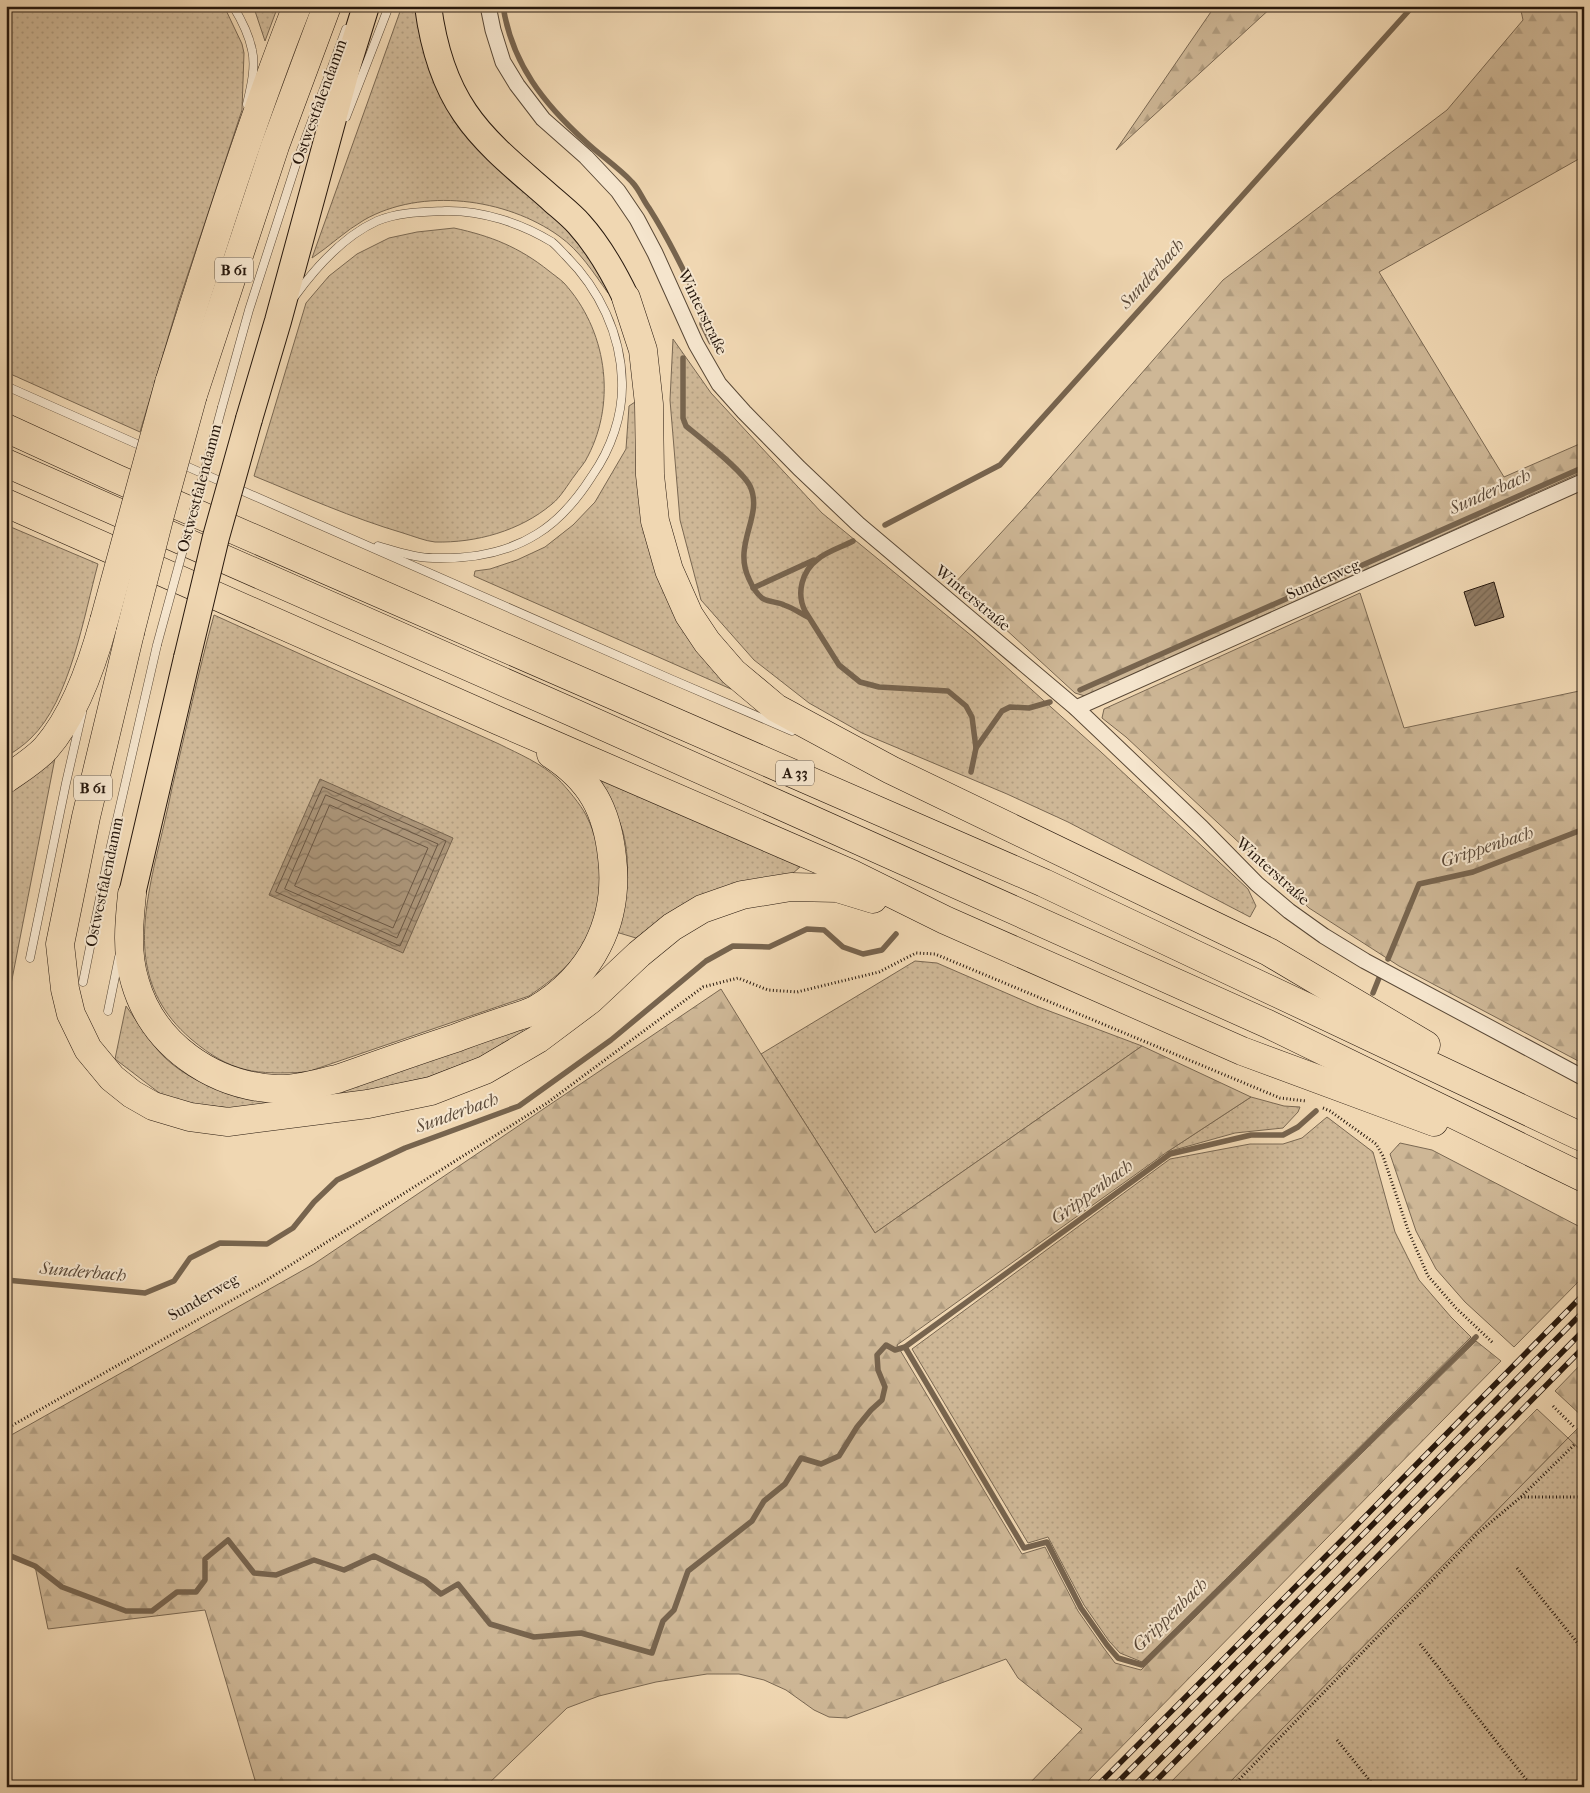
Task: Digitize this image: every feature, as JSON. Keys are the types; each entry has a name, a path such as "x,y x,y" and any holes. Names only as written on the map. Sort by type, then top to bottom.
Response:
{"highway":[{"path":"6,779 28,764 46,747 70,714 101,631 168,383 227,198 266,86 297,6"},
{"path":"428,6 430,25 439,60 450,87 465,113 484,136 578,223 599,248 616,276 626,298 643,350 649,404 650,475 655,521 669,570 689,615 707,642 733,672 776,708 891,770 1270,952 1580,1136"},
{"path":"348,11 347,67 278,321 216,537 132,894 129,929 134,981 145,1009 182,1054 223,1078 254,1087 279,1089 305,1086 337,1079 534,1011 563,989 584,968 600,940 610,916 614,870 609,834 601,808 583,780 565,763 499,721"},
{"name":"Ostwestfalendamm","path":"348,11 275,146 193,395 130,633 86,817 60,944 64,989 71,1014 88,1049 112,1078 132,1094 153,1106 190,1117 228,1122 368,1104 431,1091 485,1070 538,1039 590,1000 639,954 672,927 702,909 742,895 791,887 837,888 946,920"},
{"name":"A 33","path":"6,428 115,478 1044,883 1580,1136"},
{"name":"A 33","path":"6,463 574,713 1259,1020 1584,1178"},
{"path":"6,503 499,721 850,873 946,920 1242,1052 1470,1135 1552,1162"}],"street":[{"name":"Winterstraße","path":"488,6 503,62 512,77 543,119 586,157 618,191 637,219 655,253 696,344 719,384 799,468 858,524 1076,708 1202,828 1257,884 1296,916 1365,961 1584,1078"},
{"name":"Sunderweg","path":"1076,708 1584,481"}],"lane":[{"path":"233,6 240,18 252,50 252,81 245,115"},
{"path":"342,128 389,6"},
{"name":"Ostwestfalendamm","path":"83,982 109,854 157,645 249,310 348,11"},
{"path":"227,198 235,154"},
{"path":"278,321 329,164"},
{"path":"278,321 322,262 355,235 378,220 414,212 452,211 488,216 518,225 553,243 580,270 597,296 611,323 618,351 622,382 619,410 612,440 601,464 562,515 537,534 510,547 476,556 431,558 396,551 347,537"},
{"path":"6,386 159,454"},
{"path":"168,458 673,680 796,732"},
{"path":"85,698 101,631"},
{"path":"30,958 83,707"},
{"path":"822,742 891,770"},
{"path":"108,1011 132,894"}],"path":[{"name":"Sunderweg","path":"6,1430 262,1283 547,1103 703,987 738,978 768,990 797,992 879,972 916,953 935,954 1280,1098 1308,1101"},
{"path":"1330,1110 1376,1144 1383,1156 1408,1230 1428,1276 1456,1308 1493,1343"},
{"path":"1232,1787 1479,1532 1521,1497 1583,1436 1553,1406"},
{"path":"1521,1497 1584,1497"},
{"path":"1517,1568 1584,1651"},
{"path":"1420,1644 1532,1787"},
{"path":"1337,1740 1375,1787"}],"green space":[{"path":"6,6 224,6 242,44 244,53 242,110 179,301 140,432 6,372"},
{"path":"253,6 278,6 265,41 254,8"},
{"path":"402,6 416,6 428,63 589,254 611,291 608,293 586,262 567,242 538,223 514,213 463,201 411,203 387,210 357,224 312,258"},
{"path":"1215,6 1273,6 1116,150"},
{"path":"1520,6 1584,6 1584,156 1379,272 1504,477 1584,442 1584,471 1085,696 1075,693 1002,626 953,585 1023,509 1223,280 1447,110 1523,20"},
{"path":"454,228 504,243 527,255 564,283 578,301 590,322 598,343 603,366 602,412 597,434 587,459 561,494 539,513 497,534 482,538 435,542 365,521 254,476 306,303 329,276 357,254 389,238 417,232"},
{"path":"673,339 711,393 822,513 973,637 1101,752 1248,889 1256,906 1250,917 1068,822 1007,794 862,733 809,703 754,660 701,600 680,520 670,400"},
{"path":"638,400 638,475 732,686 731,689 474,576 475,571 490,569 517,560 545,547 573,525 595,502 626,449 629,406"},
{"path":"6,525 98,564 74,656 56,702 45,722 31,738 6,757"},
{"path":"1360,593 1404,728 1584,690 1584,1064 1399,966 1309,908 1126,737 1102,718 1104,709"},
{"path":"214,615 499,744 522,755 558,779 581,806 586,815 598,851 601,870 598,908 584,943 573,959 552,979 529,996 307,1072 273,1073 245,1069 219,1059 191,1039 172,1020 159,1000 150,979 146,957 146,911 155,862"},
{"path":"50,756 55,758 8,1000 6,790"},
{"path":"597,779 800,867 792,874 666,917 636,938 616,932 627,882 626,845 612,805"},
{"path":"915,961 937,963 1036,1006 1142,1046 875,1233 761,1054"},
{"path":"721,989 875,1233 1142,1046 1251,1097 1167,1152 897,1345 1022,1554 1045,1547 1078,1611 1115,1663 1141,1670 1476,1341 1501,1361 1082,1787 1026,1787 1082,1729 1018,1678 1006,1659 847,1718 829,1717 814,1710 786,1690 764,1680 739,1674 707,1674 656,1682 599,1696 567,1708 485,1787 257,1787 205,1610 48,1629 35,1566 6,1552 6,1438 314,1264"},
{"path":"126,1006 153,1044 172,1064 199,1081 248,1099 521,1029 524,1033 478,1058 428,1077 367,1091 232,1108 193,1104 162,1095 115,1059"},
{"path":"1251,1097 1284,1106 1300,1107 1298,1112 1283,1128 1235,1133 1167,1152"},
{"path":"1327,1117 1373,1152 1395,1232 1419,1280 1471,1337 1142,1662 1120,1653 1109,1641 1084,1605 1048,1537 1028,1543 912,1349 1170,1159 1250,1144 1283,1144 1302,1138"},
{"path":"1400,1143 1432,1150 1584,1229 1584,1276 1514,1347 1465,1302 1436,1269 1416,1231 1390,1154"},
{"path":"1584,1361 1584,1418 1555,1391"},
{"path":"1537,1409 1568,1438 1225,1787 1166,1787"},
{"path":"1584,1422 1584,1453 1568,1438"},
{"path":"1568,1438 1584,1453 1584,1787 1225,1787"}],"water":[{"path":"320,779 453,838 403,953 269,895"}],"building":[{"path":"1494,582 1504,617 1475,626 1464,592"}],"waterway":[{"path":"503,6 507,27 514,46 532,82 571,128 627,177 639,191 664,233 691,285 703,312 702,324 711,342"},
{"name":"Sunderbach","path":"885,525 1000,465 1413,6"},
{"path":"683,358 683,418 686,426 730,463 746,479 750,486 753,508 744,554 745,566 750,582 762,598 787,606 808,617"},
{"name":"Sunderbach","path":"1080,690 1584,467"},
{"name":"Sunderbach","path":"853,541 822,556 812,564 802,583 801,597 805,611 839,665 860,682 879,687 948,691 966,706 972,717 976,748 971,772"},
{"path":"753,588 814,560"},
{"name":"Sunderbach","path":"976,748 1002,711 1010,707 1029,708 1050,702"},
{"name":"Grippenbach","path":"1388,959 1419,884 1473,872 1584,829"},
{"name":"Sunderbach","path":"6,1280 145,1293 174,1281 190,1258 220,1243 267,1244 293,1228 314,1202 337,1180 405,1148 519,1106 611,1040 706,961 733,946 769,947 807,929 824,930 843,947 863,954 882,950 896,934"},
{"path":"1373,993 1379,978"},
{"name":"Grippenbach","path":"6,1554 35,1566 62,1587 126,1611 152,1611 177,1592 196,1592 205,1580 205,1559 228,1540 254,1573 276,1575 314,1560 344,1570 374,1556 425,1581 441,1594 458,1584 490,1624 534,1637 581,1633 652,1653 663,1621 674,1610 688,1571 752,1521 764,1501 785,1484 801,1458 821,1464 839,1456 857,1427 882,1400 885,1387 878,1370 877,1355 886,1345 895,1350 905,1347 1170,1154 1251,1135 1283,1135 1298,1127 1316,1111"},
{"name":"Grippenbach","path":"905,1347 1024,1548 1047,1542 1081,1608 1107,1645 1118,1658 1142,1665 1476,1337"},
{"path":"1569,1787 1584,1779"}],"railway":[{"path":"1096,1787 1584,1294"},
{"path":"1113,1787 1584,1311"},
{"path":"1133,1787 1584,1330"},
{"path":"1150,1787 1584,1347"}]}
